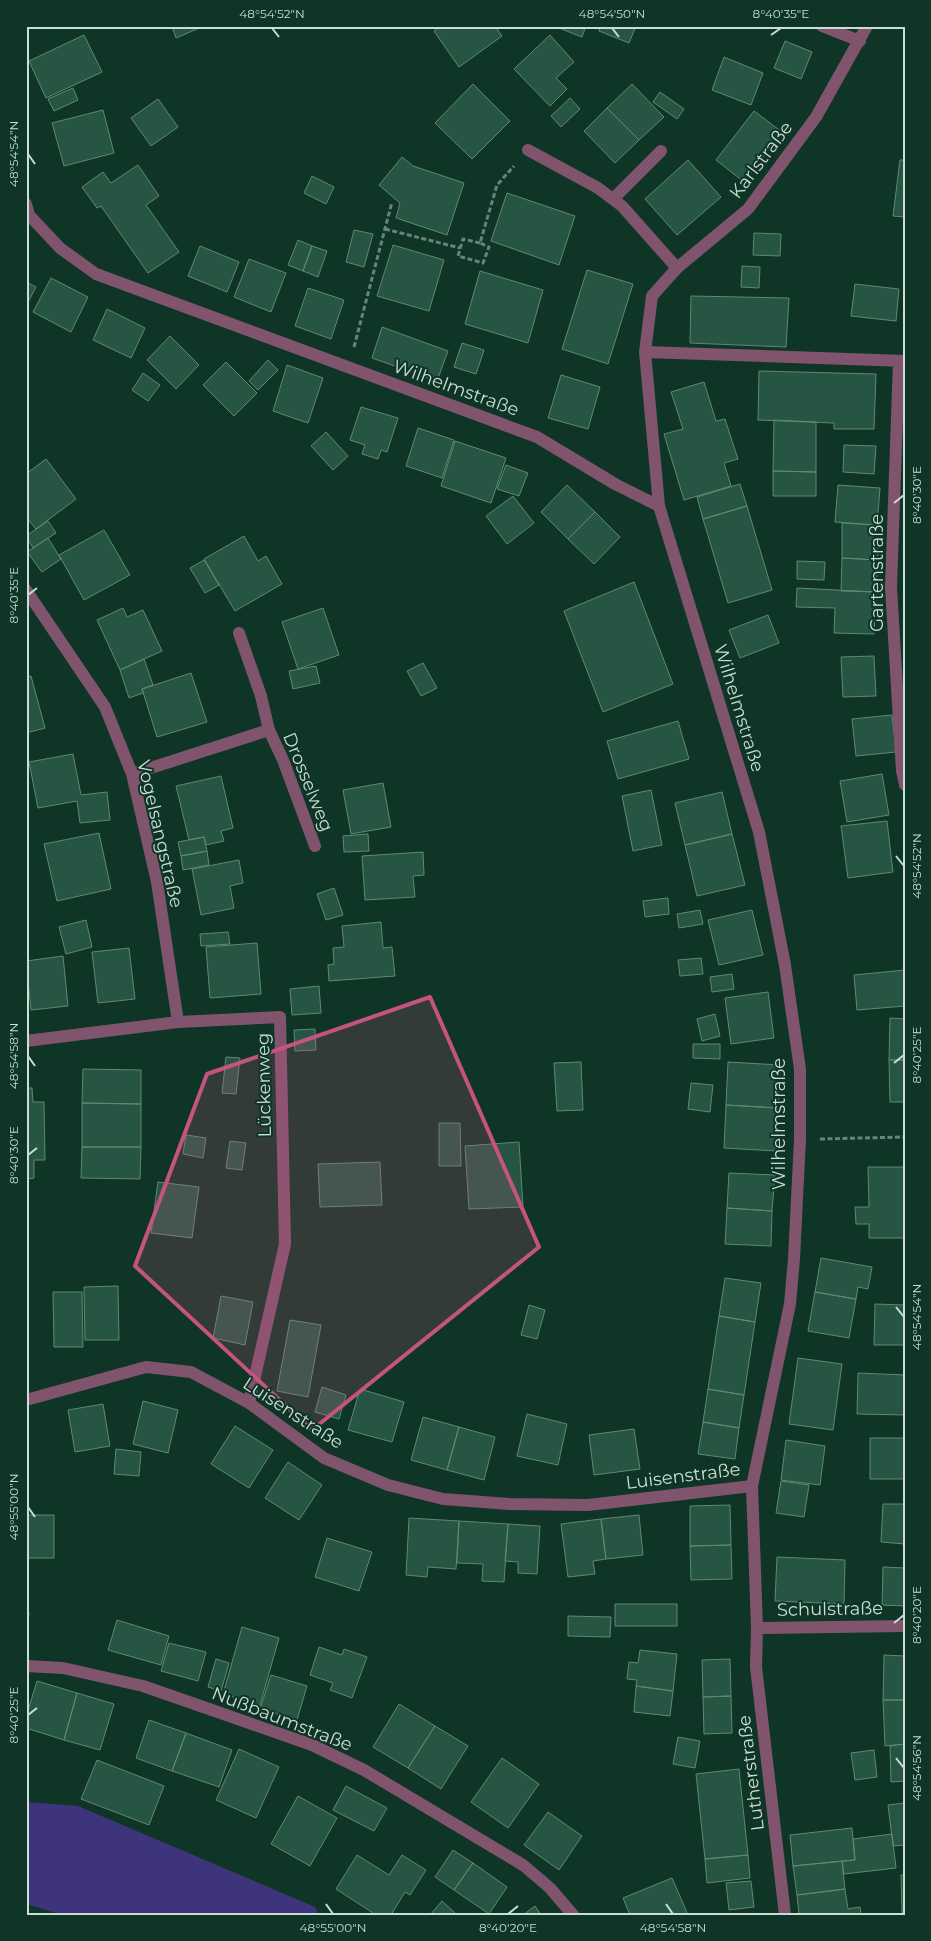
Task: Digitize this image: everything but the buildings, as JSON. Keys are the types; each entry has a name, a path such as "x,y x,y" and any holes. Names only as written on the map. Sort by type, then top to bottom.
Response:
{"street":[{"path":"822,26 860,41"},
{"name":"Karlstraße","path":"659,506 645,352 652,296 677,268 748,209 816,117 867,26"},
{"path":"528,150 598,188 622,206 677,268"},
{"path":"613,199 661,151"},
{"name":"Wilhelmstraße","path":"27,212 60,248 96,274 536,437 615,484 659,506 759,832 785,965 800,1069 800,1139 790,1304 752,1486 756,1628"},
{"path":"645,352 902,361"},
{"name":"Gartenstraße","path":"902,361 892,586 902,771 905,785"},
{"name":"Vogelsangstraße","path":"26,590 105,706 132,774 157,882 178,1022"},
{"name":"Drosselweg","path":"239,633 261,696 269,730 283,760 315,846"},
{"name":"Drosselweg","path":"132,774 269,730"},
{"name":"Lückenweg","path":"26,1041 178,1022 280,1017 285,1244 249,1403"},
{"name":"Luisenstraße","path":"26,1400 146,1367 191,1372 249,1403 324,1458 388,1485 443,1499 509,1504 588,1505 752,1486"},
{"name":"Schulstraße","path":"756,1628 905,1626"},
{"name":"Lutherstraße","path":"756,1628 756,1667 785,1915"},
{"name":"Nußbaumstraße","path":"26,1666 63,1668 143,1686 312,1746 364,1770 523,1865 550,1888 573,1915"}],"path":[{"path":"480,243 498,185 528,150"},
{"path":"349,367 392,202"},
{"path":"385,229 460,248"},
{"path":"463,239 480,243 489,247 483,263 458,256 463,239"},
{"path":"823,1139 905,1137"}],"highlighted area":[{"path":"430,997 539,1247 312,1430 135,1266 207,1074"}],"shaded area":[{"path":"26,1802 78,1806 315,1907 319,1915 63,1915 26,1904"}]}
